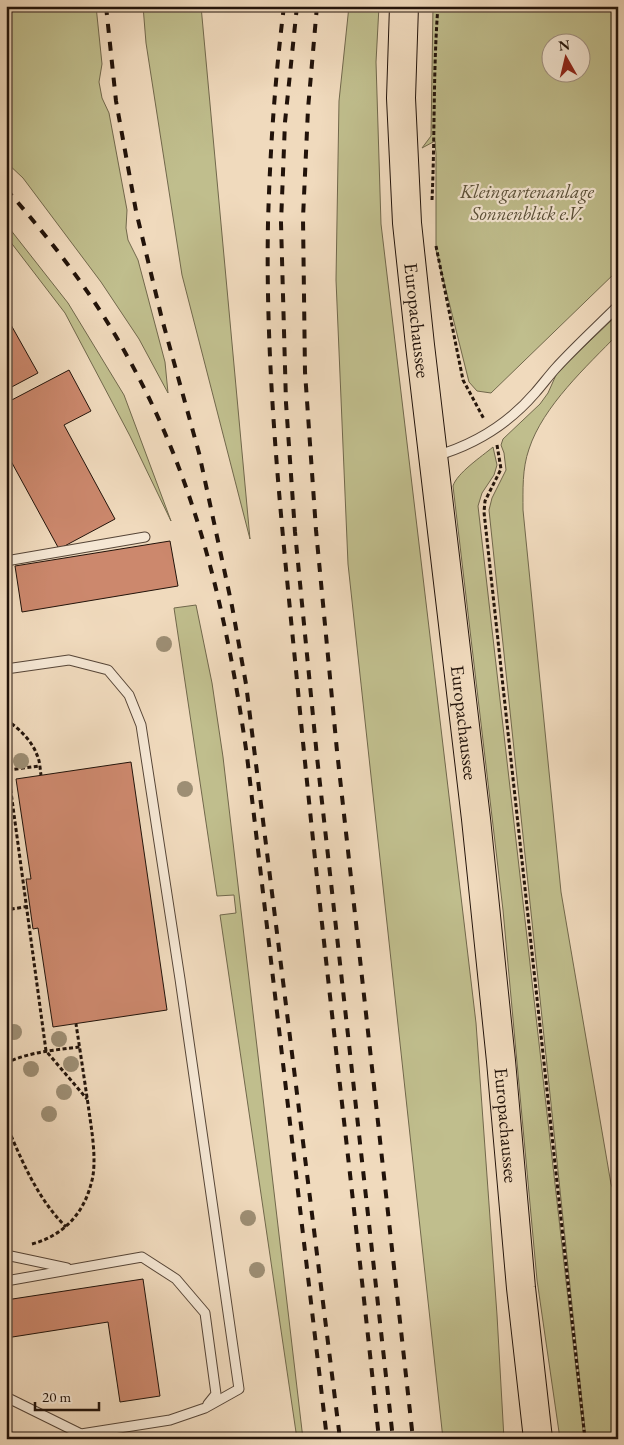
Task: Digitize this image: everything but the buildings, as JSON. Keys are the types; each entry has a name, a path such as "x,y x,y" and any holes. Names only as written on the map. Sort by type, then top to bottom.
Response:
{"main road":[{"name":"Europachaussee","path":"404,6 401,98 403,157 411,261 476,819 500,1051 522,1297 538,1439"}],"lane":[{"path":"433,456 468,444 491,431 521,407 554,370 618,306"},
{"path":"6,561 145,537"},
{"path":"6,669 69,660 108,670 129,695 141,725 186,1018 239,1389 205,1408 170,1420 81,1434 6,1396"},
{"path":"6,1254 73,1269"},
{"path":"6,1281 142,1257 176,1279 205,1313 216,1394 205,1408"}],"path":[{"path":"432,208 435,140 435,46 438,6"},
{"path":"435,242 463,380 497,444 501,469 485,501 484,512 585,1439"},
{"path":"6,720 28,740 38,756 40,775"},
{"path":"39,766 7,770 28,906 46,1051 87,1099"},
{"path":"6,900 12,909"},
{"path":"6,914 12,909 28,906"},
{"path":"27,1246 47,1240 66,1227 83,1206 92,1183 92,1134 76,1024"},
{"path":"6,1063 17,1058 46,1051 80,1047"},
{"path":"6,1124 23,1164 39,1194 54,1215 66,1227"}],"green space":[{"path":"6,6 96,6 102,64 99,82 102,98 109,113 127,210 126,228 128,240 138,260 165,362 168,393 139,339 101,282 23,178 6,162"},
{"path":"143,6 201,6 250,539 182,275 146,43"},
{"path":"349,6 379,6 376,62 381,224 476,1023 504,1439 443,1439 348,564 336,280 339,101"},
{"name":"Kleingartenanlage Sonnenblick e.V.","path":"433,6 618,6 618,270 491,393 477,391 469,382 436,250 435,141 422,148 431,136"},
{"path":"6,224 68,303 124,395 171,521 130,436 65,313 6,236"},
{"path":"618,314 618,334 567,387 544,417 529,449 523,487 523,510 561,892 611,1184 618,1201 618,1439 586,1439 489,510 492,498 506,470 501,445 503,439 540,404 548,393 556,375 566,364"},
{"path":"493,447 497,465 494,475 482,493 478,506 584,1439 560,1439 537,1280 503,910 453,486 464,471"},
{"path":"196,605 212,683 223,757 303,1439 297,1439 220,915 236,913 234,895 217,896 174,608"}],"railway":[{"path":"106,6 116,101 136,211 162,319 199,453 232,606 246,684 340,1439"},
{"path":"284,6 273,114 268,223 269,340 272,399 281,516 307,785 379,1439"},
{"path":"297,6 285,122 281,223 286,403 295,532 317,757 393,1439"},
{"path":"317,6 308,109 303,218 305,372 316,530 337,751 413,1439"},
{"path":"6,189 55,248 85,289 126,354 151,402 172,450 206,549 230,651 247,756 327,1439"}]}
